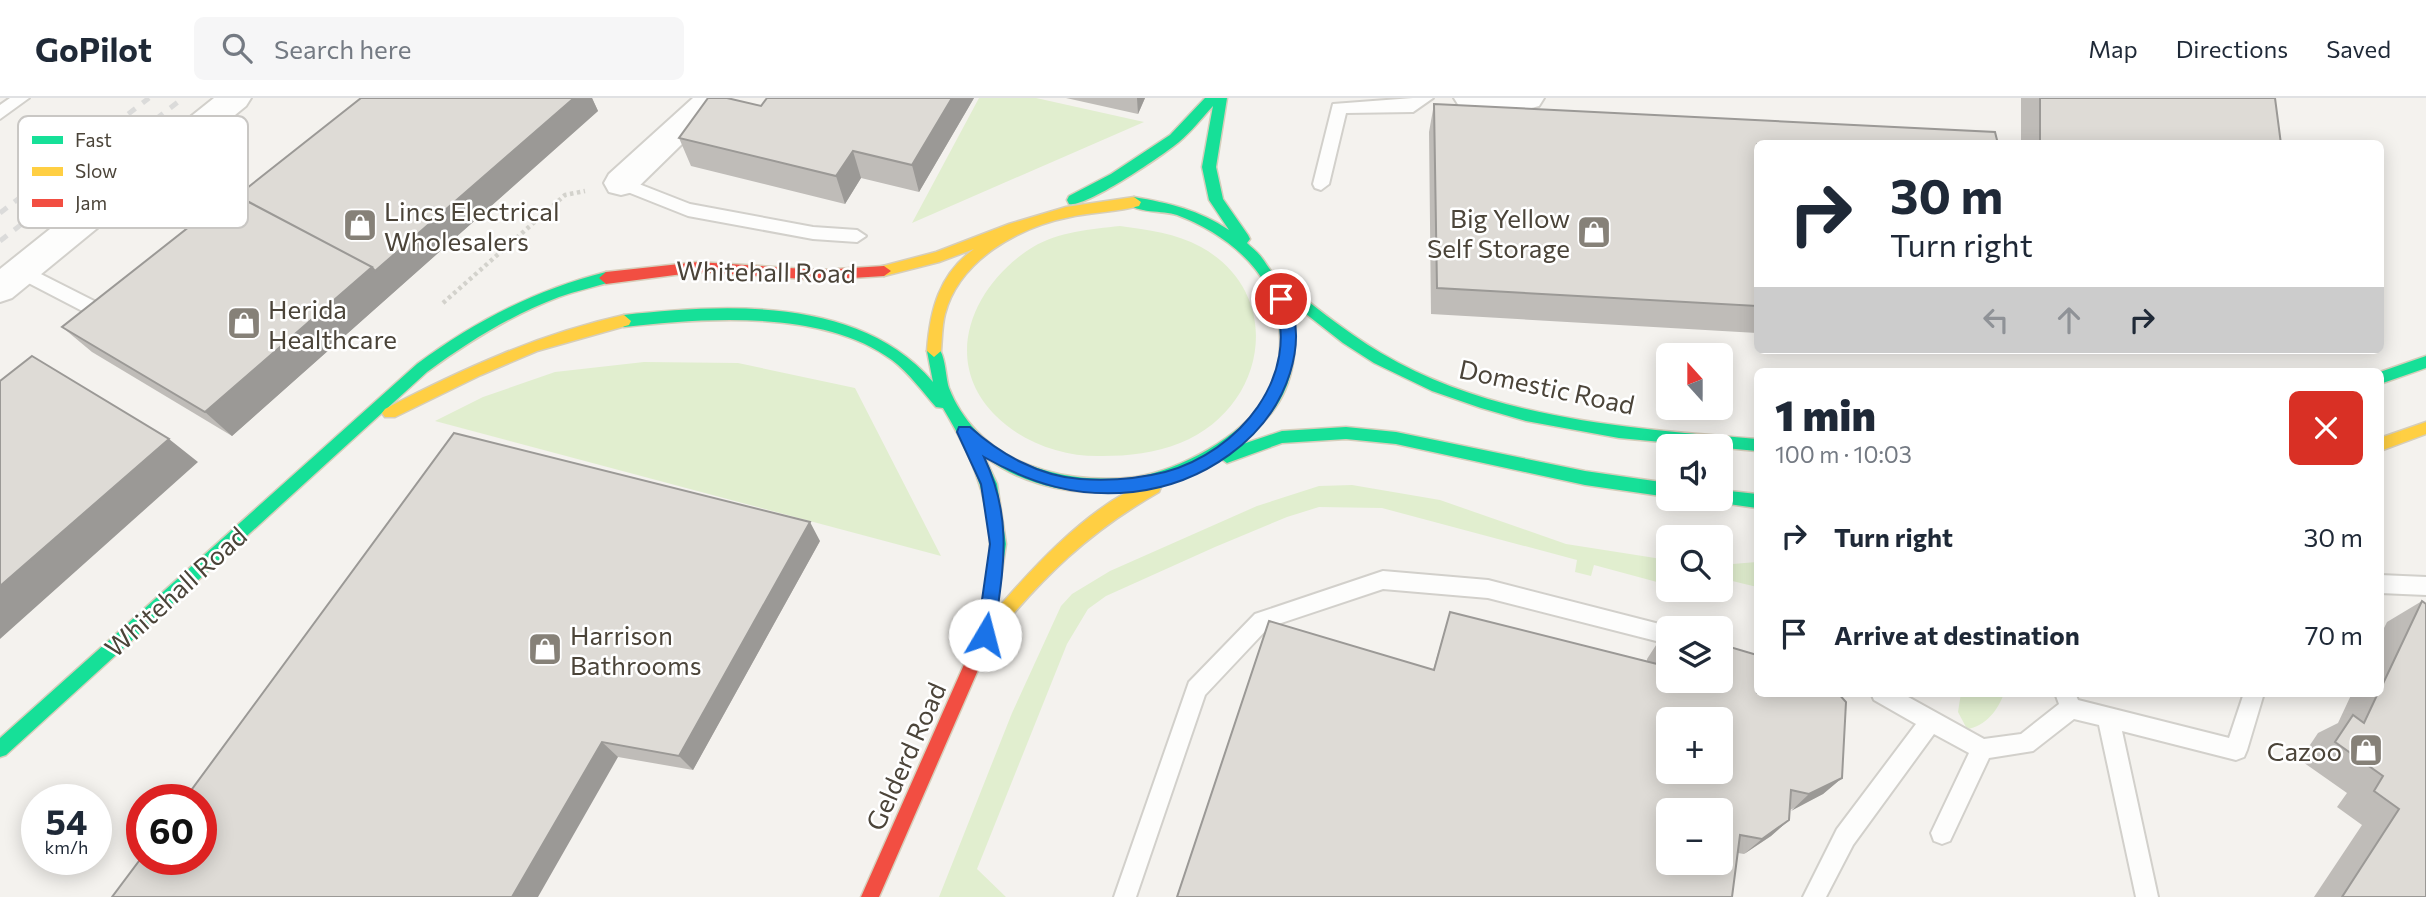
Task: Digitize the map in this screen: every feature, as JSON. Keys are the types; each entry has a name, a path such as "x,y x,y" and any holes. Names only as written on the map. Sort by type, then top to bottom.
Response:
{"main road":[{"path":"1213,98 1175,138 1116,178 1014,228 983,248 950,286 933,330 934,374 952,416 984,449 1027,473 1077,485 1132,485 1168,478 1282,437 1346,433 1396,438 1585,478 1656,488"},
{"path":"1202,464 1245,434 1275,396 1289,353 1288,316 1275,281 1216,200 1209,167 1221,98"},
{"path":"1050,212 1089,203 1134,202 1178,210 1218,227 1252,252"},
{"name":"Whitehall Road","path":"0,749 351,433 416,370 454,341 499,315 580,284 628,274 698,267 859,274 914,265 1014,228"},
{"name":"Domestic Road","path":"1275,281 1343,336 1434,386 1488,403 1587,424 1754,445"},
{"name":"Whitehall Road","path":"351,433 438,388 542,341 614,322 678,316 760,316 827,328 880,346 908,365 952,416"},
{"path":"2384,377 2426,362"},
{"path":"2384,443 2426,428"},
{"name":"Gelderd Road","path":"870,897 985,635 998,544 989,484 965,432"},
{"name":"Gelderd Road","path":"985,635 1041,570 1076,536 1107,512 1168,478"},
{"path":"1733,498 1754,501"}],"street":[{"path":"212,116 234,98"},
{"name":"Whitehall Road","path":"621,183 713,98"},
{"path":"1470,98 1501,105 1528,98"},
{"path":"11,279 74,228"}],"lane":[{"path":"0,113 21,98"},
{"path":"1321,184 1339,108 1413,106 1425,98"},
{"name":"Whitehall Road","path":"621,183 688,211 813,233 857,236"},
{"path":"11,279 98,311"},
{"path":"1125,897 1196,689 1262,620 1383,580 1488,589 1656,632"},
{"path":"2384,584 2426,586"},
{"path":"1888,697 1982,749 2025,744 2068,700 2108,717 2236,750 2253,697"},
{"path":"2108,717 2147,897"},
{"path":"1814,897 1845,837 1931,721"},
{"path":"1942,833 1982,749"}],"green space":[{"path":"979,98 1036,98 1144,122 912,223"},
{"path":"1120,226 1182,238 1201,247 1228,268 1246,293 1255,321 1255,350 1247,379 1232,405 1209,427 1180,443 1151,452 1122,455 1088,456 1045,447 1007,426 979,394 969,371 967,347 971,324 980,302 994,281 1012,262 1033,247 1064,235"},
{"path":"644,362 738,363 855,388 941,556 435,421 483,397 555,372"},
{"path":"1352,485 1440,500 1566,544 1656,558 1656,582 1594,565 1591,576 1575,572 1577,560 1382,508 1319,507 1287,517 1215,547 1106,596 1088,609 1067,644 977,869 1006,897 939,897 1012,713 1061,606 1072,594 1110,571 1257,506 1319,486"},
{"path":"1754,562 1754,586 1733,581 1733,564"},
{"path":"1960,697 2002,697 1990,716 1974,728 1967,729 1958,712"}],"building":[{"path":"361,98 574,98 375,271 248,202 248,187"},
{"path":"708,98 727,98 761,106 767,98 952,98 912,165 853,151 836,176 679,138"},
{"path":"2040,98 2275,98 2280,140 2040,140"},
{"name":"Big Yellow Self Storage","path":"1434,104 1995,132 1997,140 1754,140 1754,306 1437,288"},
{"name":"Herida Healthcare","path":"248,201 372,267 205,412 62,327 188,228 248,228"},
{"path":"32,356 169,439 0,586 0,381"},
{"name":"Harrison Bathrooms","path":"454,433 810,522 679,756 602,742 512,897 112,897 128,875 217,875 217,784 196,784"},
{"name":"Cazoo","path":"2422,601 2426,604 2426,897 2342,897 2399,809 2374,791 2383,776 2335,742 2353,715 2364,723 2376,697 2384,697 2384,682"},
{"path":"1450,612 1656,664 1656,693 1733,693 1733,648 1754,654 1754,697 1842,697 1846,702 1842,778 1809,794 1791,790 1789,820 1762,839 1740,835 1732,897 1177,897 1269,621 1434,670"}],"railway":[{"path":"126,116 149,98"},
{"path":"160,116 183,98"},
{"path":"0,213 18,199"},
{"path":"0,241 18,227"}],"traffic: fast":[{"path":"1074,200 1116,178 1175,138 1213,98"},
{"path":"1221,98 1209,167 1216,200 1243,239"},
{"path":"934,351 941,387 948,403 968,432 994,455 1040,476 1104,486 1137,483 1168,476 1198,464 1226,447 1263,412 1274,397 1285,366 1288,337 1284,309 1273,283 1256,260 1235,240 1210,224 1181,211 1134,202"},
{"path":"0,749 422,368 465,338 509,313 556,292 606,278"},
{"path":"1275,281 1363,349 1395,368 1437,387 1481,402 1572,424 1619,432 1754,445"},
{"path":"624,321 724,315 759,316 828,326 860,336 896,355 917,374 941,403"},
{"path":"2384,377 2426,362"},
{"path":"1227,456 1282,437 1346,433 1396,438 1585,478 1656,488"},
{"path":"967,436 989,484 998,544 984,638"},
{"path":"1733,498 1754,501"}],"traffic: slow":[{"path":"934,351 937,314 950,283 972,258 1000,238 1032,223 1066,212 1134,202"},
{"path":"884,271 939,257 1014,228"},
{"path":"390,413 504,358 561,337 624,321"},
{"path":"2384,444 2426,428"},
{"path":"985,635 1042,570 1080,535 1102,518 1153,487"}],"traffic: jam":[{"path":"606,278 698,267 820,275 884,271"},
{"path":"870,897 984,638"}],"place":[{"name":"Lincs Electrical Wholesalers","path":"360,225"},
{"name":"Big Yellow Self Storage","path":"1594,232"},
{"name":"Herida Healthcare","path":"244,323"},
{"name":"Harrison Bathrooms","path":"545,649"},
{"name":"Cazoo","path":"2366,750"}],"route":[{"path":"985,635 998,544 989,484 965,432 984,449 1027,473 1077,485 1132,485 1168,478 1202,464 1245,434 1275,396 1289,353 1288,316 1281,299"}]}
